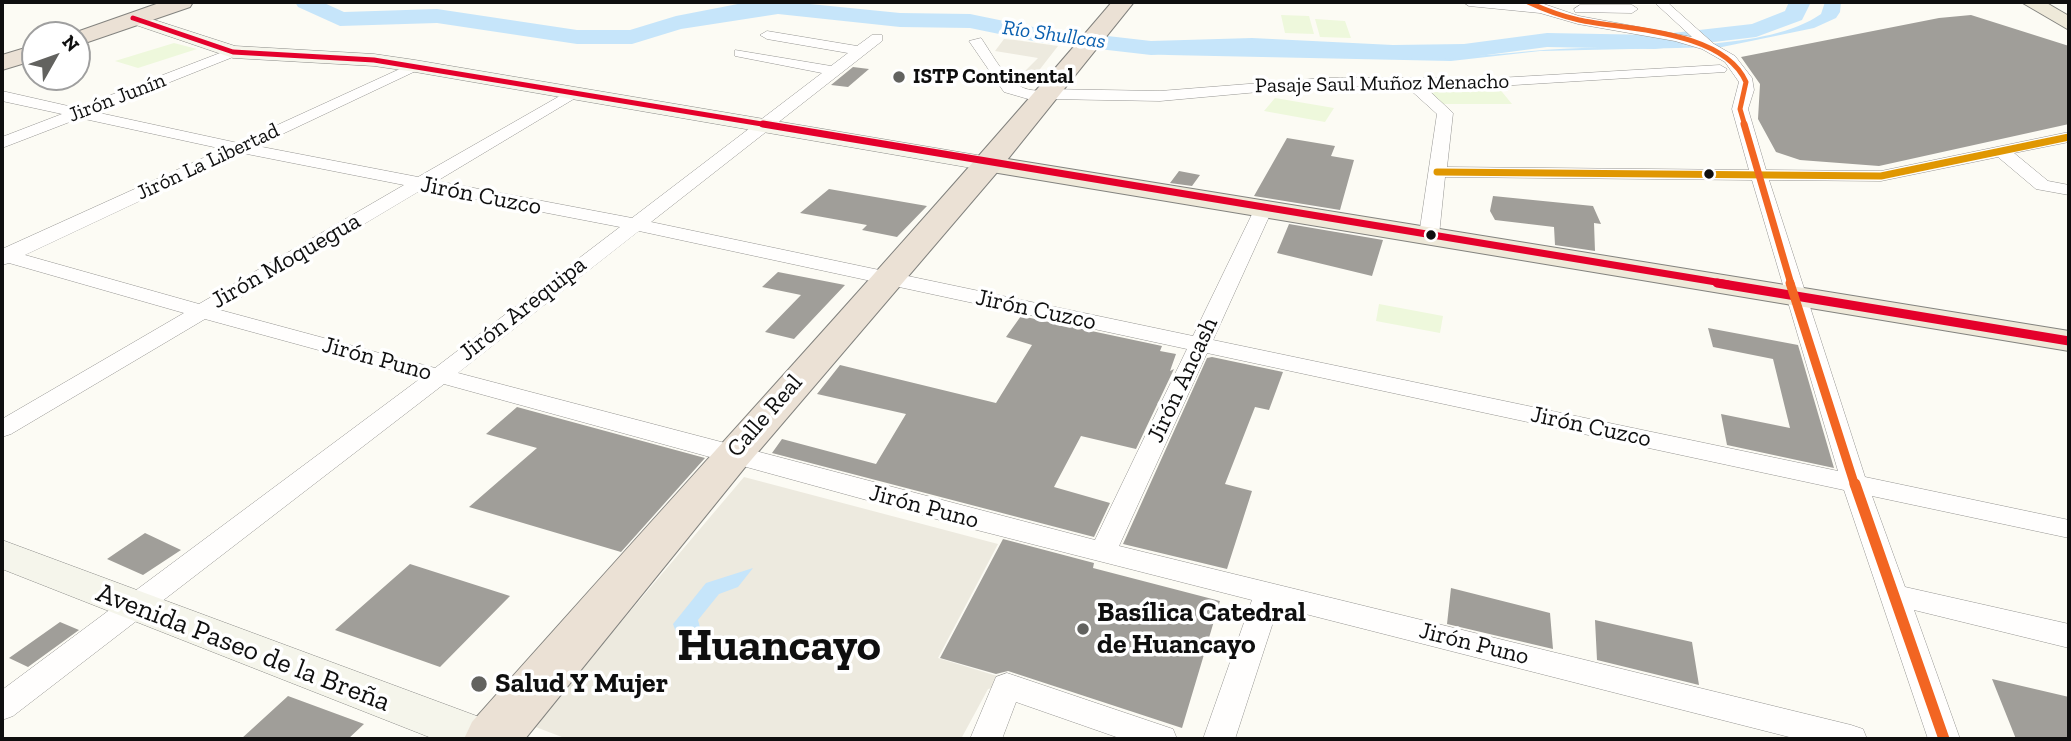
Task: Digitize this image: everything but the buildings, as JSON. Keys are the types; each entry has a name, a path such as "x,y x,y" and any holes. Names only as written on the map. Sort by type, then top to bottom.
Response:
{"highway":[{"path":"91,28 182,2"},
{"name":"Calle Real","path":"492,739 731,456 884,279 989,164 1123,2"},
{"path":"91,33 148,11"},
{"path":"2,58 21,51"},
{"path":"2,64 21,57"}],"main road":[{"path":"2031,2 2069,24"},
{"path":"989,164 2069,341"}],"street":[{"path":"1469,2 1542,9 1632,9"},
{"path":"1528,2 1542,9 1675,38 1715,51"},
{"path":"1660,2 1745,78 1747,88 1740,109 1794,296 1854,482 1944,739"},
{"path":"148,11 233,52 374,60 415,66 989,164"},
{"path":"767,35 860,51"},
{"name":"Jirón Arequipa","path":"2,707 877,38"},
{"path":"976,41 1009,89 1045,94"},
{"name":"Jirón Junín","path":"2,143 233,52"},
{"path":"740,53 834,71"},
{"name":"Jirón La Libertad","path":"3,257 415,66"},
{"name":"Pasaje Saul Muñoz Menacho","path":"1045,94 1160,96 1270,85 1409,81 1498,82 1720,69"},
{"path":"1409,81 1445,113 1429,235"},
{"name":"Jirón Moquegua","path":"2,429 572,94"},
{"name":"Jirón Cuzco","path":"2,96 240,148 633,224 2069,529"},
{"path":"1437,172 1881,176 2069,137"},
{"path":"2001,151 2042,185 2069,190"},
{"name":"Jirón Ancash","path":"1103,552 1264,208"},
{"name":"Jirón Puno","path":"3,257 731,456 1851,739"},
{"name":"Avenida Paseo de la Breña","path":"2,554 134,607 485,739"},
{"path":"1219,739 1269,592"},
{"path":"1895,595 2069,636"},
{"path":"985,739 1007,686 1161,739"}],"green space":[{"path":"1281,15 1309,16 1314,34 1285,33"},
{"path":"1315,19 1345,21 1351,38 1320,37"},
{"path":"174,43 197,49 138,68 115,61"},
{"path":"1423,87 1498,87 1512,104 1435,104"},
{"path":"1275,98 1334,108 1325,122 1264,111"},
{"path":"1379,304 1443,316 1440,333 1376,321"}],"shaded area":[{"path":"1004,39 1058,46 1037,73 1025,71 1038,58 995,51"},
{"path":"744,477 998,544 938,658 1017,682 988,689 961,739 567,739 533,726"}],"water":[{"path":"1825,2 1841,2 1840,12 1836,18 1814,28 1722,47 1540,51 1451,61 1168,55 1102,49 1106,44 1439,57 1564,49 1706,44 1771,35 1798,26 1821,14"},
{"path":"753,568 738,587 719,594 698,620 702,635 685,656 673,624 706,583"}],"waterway":[{"name":"Río Shullcas","path":"306,2 340,19 437,16 577,37 632,37 676,23 743,10 778,7 900,20 970,21 1038,35 1151,48 1252,45 1393,52 1464,51 1547,40 1655,42 1756,30 1794,15 1800,2"}],"transit line":[{"path":"1528,2 1550,13 1578,20 1678,37 1707,46 1730,59 1745,78 1746,90 1740,109 1794,296 1854,482 1944,739"},
{"path":"133,18 233,52 374,60 415,66 2069,341"},
{"path":"1437,172 1881,176 2069,137"}],"place":[{"name":"ISTP Continental","path":"899,77"},
{"name":"Basílica Catedral de Huancayo","path":"1083,629"},
{"name":"Salud Y Mujer","path":"479,684"}],"district":[{"name":"Huancayo","path":"779,647"}]}
